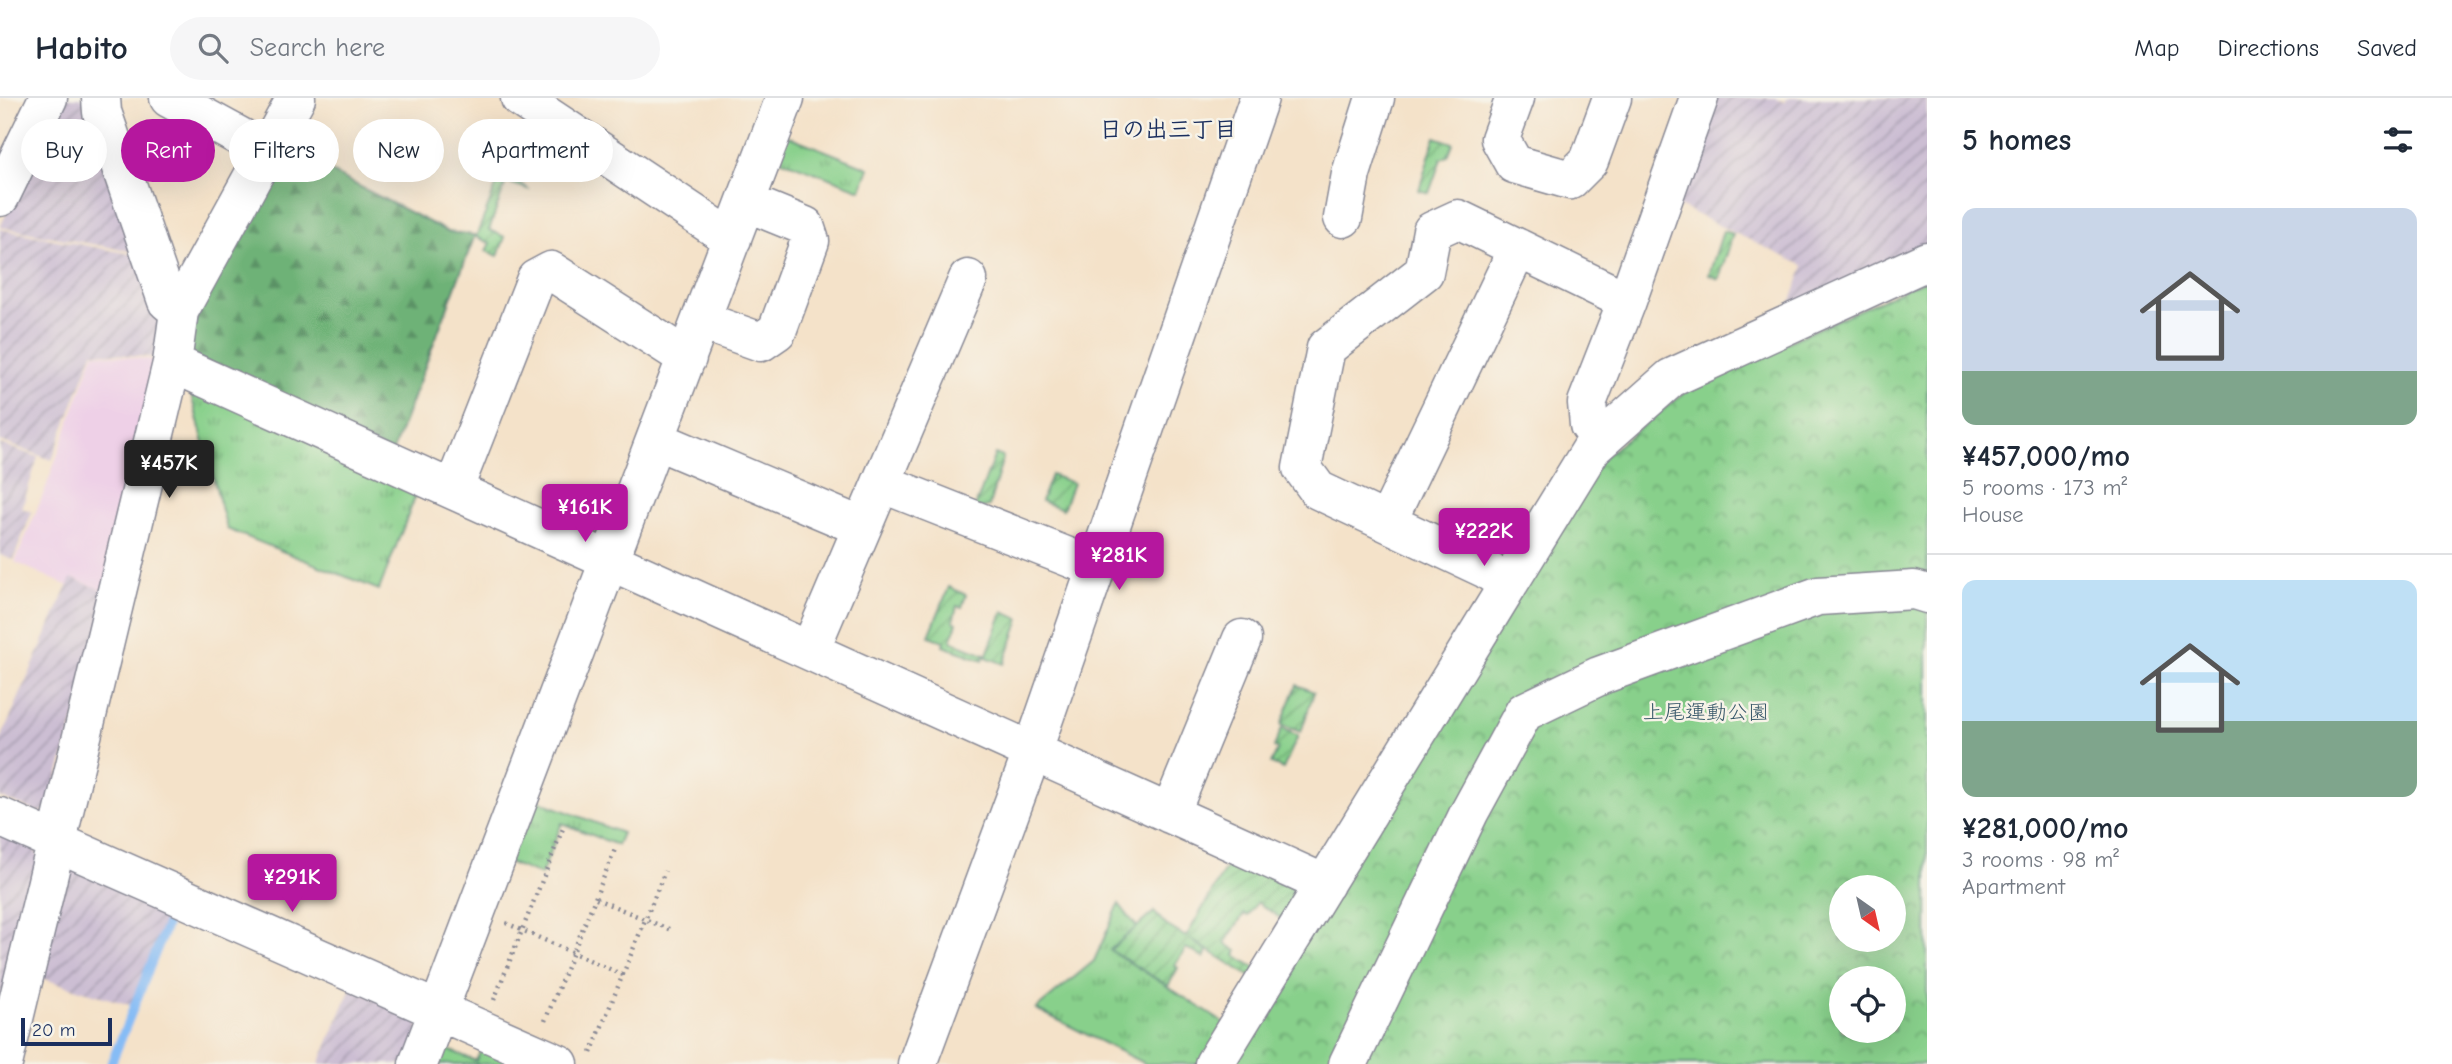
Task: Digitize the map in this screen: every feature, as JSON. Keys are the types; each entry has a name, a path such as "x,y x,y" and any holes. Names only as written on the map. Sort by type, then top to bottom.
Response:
{"street":[{"path":"0,197 48,98"},
{"path":"101,98 106,123 167,302 179,311"},
{"path":"169,98 229,131"},
{"path":"285,119 296,98"},
{"path":"520,98 732,239"},
{"path":"418,1064 785,98"},
{"path":"917,1064 1032,753 1259,98"},
{"path":"1515,98 1500,139 1514,164 1570,180 1589,161 1612,98"},
{"path":"1601,440 1589,425 1587,403 1627,301 1699,98"},
{"path":"1343,218 1363,101"},
{"path":"2,1064 58,843 172,363 179,311 251,182"},
{"path":"702,321 761,342 777,331 810,241 805,226 746,202"},
{"path":"1508,585 1486,569 1318,490 1302,468 1326,348 1424,272 1433,231 1458,219 1627,301"},
{"path":"1387,522 1518,248"},
{"path":"1214,1064 1592,447 1671,378 1927,261"},
{"path":"454,488 536,279 543,275 551,271 687,358"},
{"path":"810,650 968,279"},
{"path":"172,363 454,488 1325,884"},
{"path":"656,440 862,527"},
{"path":"881,483 1096,568"},
{"path":"1348,1064 1469,813 1524,712 1599,676 1818,596 1914,590 1927,594"},
{"path":"1170,814 1242,639"},
{"path":"0,817 546,1058"}],"path":[{"path":"482,1030 564,826"},
{"path":"546,1058 574,953 616,847"},
{"path":"587,1064 665,871"},
{"path":"596,898 671,930"},
{"path":"476,910 623,975"}],"shaded area":[{"path":"63,98 92,98 99,119 53,119"},
{"path":"1707,98 1777,98 1785,102 1787,98 1927,98 1927,245 1787,311 1804,266 1670,202"},
{"path":"107,146 140,253 0,227 22,182 107,182"},
{"path":"0,229 141,256 161,325 160,358 93,352 52,460 0,441"},
{"path":"94,353 163,361 111,593 72,578 68,586 15,562 45,490"},
{"path":"0,444 38,457 22,508 32,512 13,560 0,555"},
{"path":"71,578 111,593 50,804 41,813 0,797 0,741"},
{"path":"0,833 34,848 41,862 0,1036"},
{"path":"72,864 169,909 130,1005 34,976 62,869"},
{"path":"351,988 420,1020 411,1064 319,1064"}],"green space":[{"path":"783,134 869,168 861,190 774,157"},
{"path":"1435,137 1453,143 1448,156 1441,159 1429,193 1419,190"},
{"path":"339,176 448,232 475,235 392,453 183,351 212,282 265,182 339,182"},
{"path":"498,182 506,182 489,230 505,237 498,256 486,251 490,243 476,237"},
{"path":"506,182 518,182 530,190"},
{"path":"1723,231 1733,234 1719,279 1709,275"},
{"name":"上尾運動公園","path":"1927,279 1927,1064 1228,1064 1600,460 1695,384"},
{"path":"186,376 421,482 379,590 227,529"},
{"path":"995,454 1003,457 989,506 974,510"},
{"path":"1051,475 1073,483 1063,509 1041,501"},
{"path":"949,587 966,595 962,607 957,606 953,621 957,623 951,641 985,654 983,660 943,646 944,641 929,636"},
{"path":"1003,612 1020,619 1004,664 986,657"},
{"path":"1297,685 1314,692 1301,732 1281,725"},
{"path":"1282,728 1298,736 1283,769 1271,764 1278,749 1274,747"},
{"path":"529,797 622,833 617,845 562,823 541,875 504,861"},
{"path":"1234,854 1310,886 1286,922 1257,902 1248,916 1244,914 1225,943 1237,951 1235,955 1257,969 1253,978 1190,939 1207,951 1204,958 1186,948 1175,965 1178,968 1168,986 1110,950 1154,912 1166,925 1186,937"},
{"path":"1119,904 1137,927 1111,950 1230,1027 1206,1064 1145,1064 1036,1009 1094,961"},
{"path":"439,1046 476,1061 482,1048 519,1064 431,1064"}],"waterway":[{"path":"111,1064 167,924"}],"district":[{"name":"日の出三丁目","path":"1168,129"}]}
